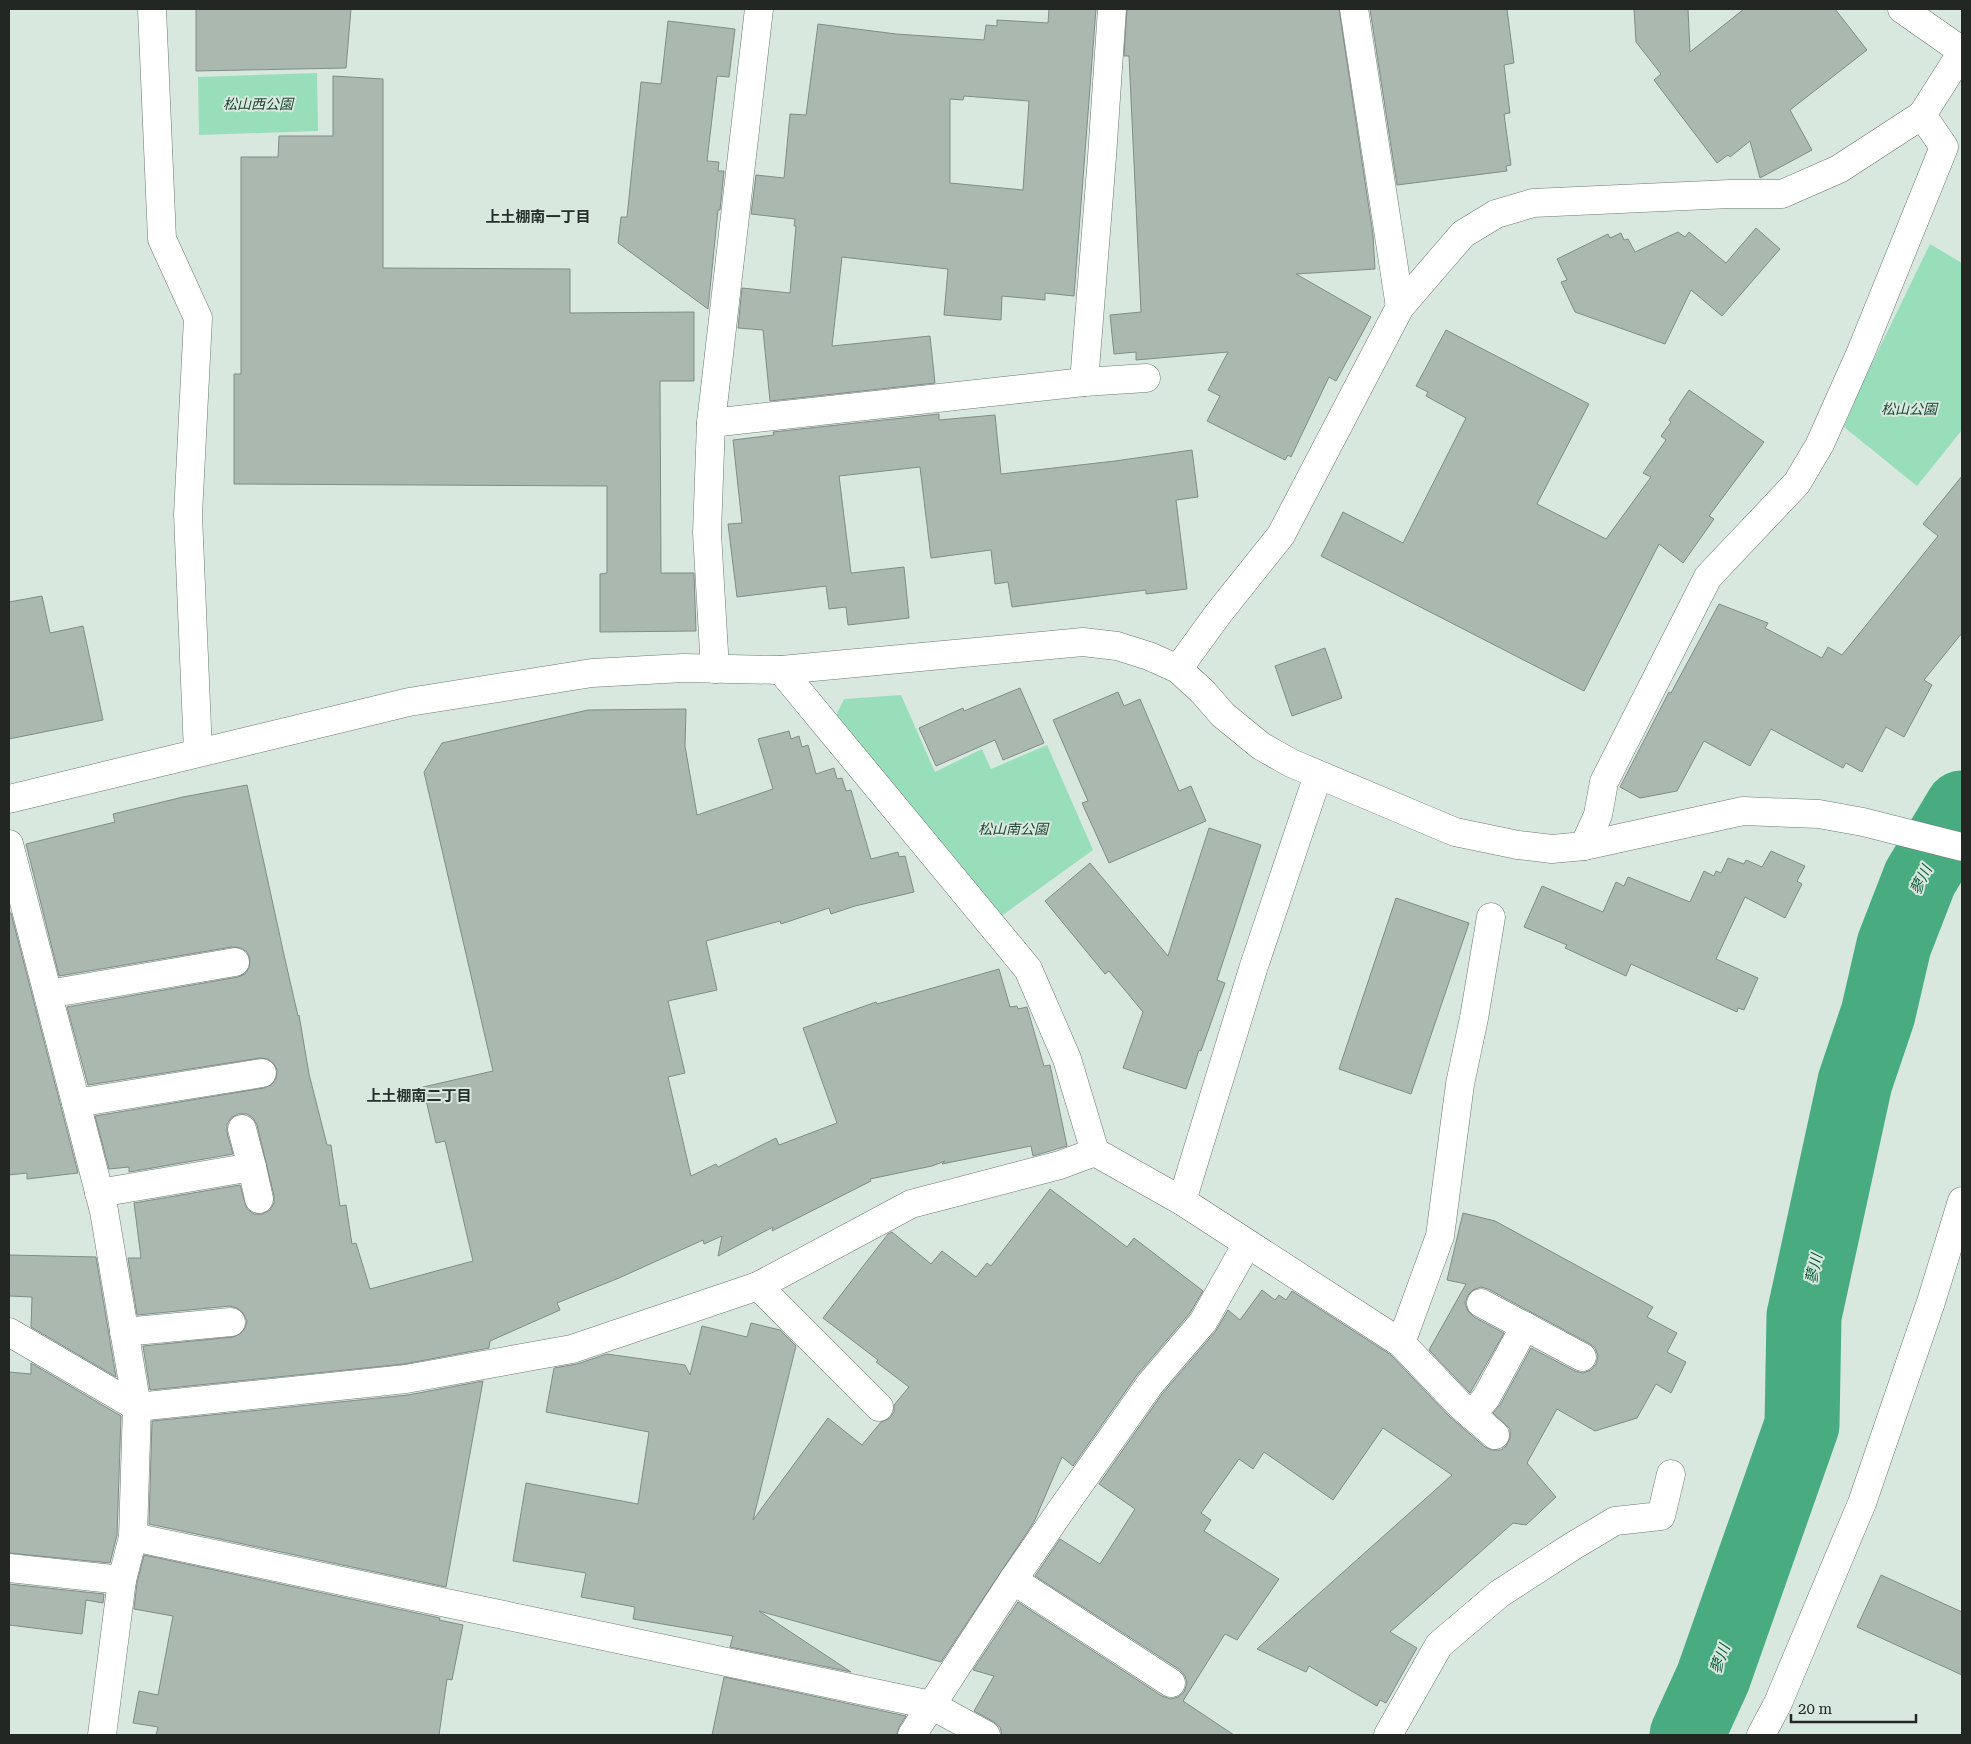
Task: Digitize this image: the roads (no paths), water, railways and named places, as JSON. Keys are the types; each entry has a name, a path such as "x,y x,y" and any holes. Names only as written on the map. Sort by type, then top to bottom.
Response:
{"street":[{"path":"152,9 162,239 198,318 188,515 198,752"},
{"path":"716,669 707,533 711,423 759,9"},
{"path":"1084,382 1112,9"},
{"path":"1354,9 1400,307"},
{"path":"1178,669 1218,614 1281,535 1400,307 1463,234 1496,214 1533,203 1730,194 1782,194 1839,169 1922,115 1962,52 1902,9"},
{"path":"1584,846 1598,816 1604,782 1708,577 1797,483 1820,444 1861,352 1944,147 1922,115"},
{"path":"711,423 1084,382 1146,378"},
{"path":"9,798 409,702 592,672 674,668 780,670 1083,642 1117,646 1148,656 1178,669 1203,692 1223,715 1261,746 1291,763 1455,832 1518,845 1552,848 1584,846 1743,811 1819,814 1962,847"},
{"path":"780,670 1028,969 1067,1059 1095,1152 1182,1201 1402,1343 1471,1415 1495,1434"},
{"path":"1182,1201 1253,969 1318,774"},
{"path":"9,844 104,1211 137,1407 132,1537 122,1580 102,1735"},
{"path":"1402,1343 1440,1236 1460,1084 1474,1018 1491,916"},
{"path":"48,994 235,962"},
{"path":"76,1103 262,1073"},
{"path":"242,1129 259,1199"},
{"path":"9,1332 137,1407 406,1379 572,1349 758,1286 911,1204 1060,1165 1095,1152"},
{"path":"99,1193 252,1167"},
{"path":"1761,1735 1778,1703 1862,1503 1931,1302 1962,1201"},
{"path":"912,1735 1013,1580 1150,1384 1203,1322 1247,1244"},
{"path":"758,1286 879,1407"},
{"path":"1481,1303 1582,1357"},
{"path":"124,1332 231,1322"},
{"path":"1471,1415 1486,1398 1525,1326"},
{"path":"1388,1735 1439,1645 1498,1594 1573,1546 1615,1522 1661,1516 1671,1474"},
{"path":"132,1537 932,1705 986,1735"},
{"path":"9,1568 122,1580"},
{"path":"1013,1580 1171,1682"}],"waterway":[{"name":"蓼川","path":"1687,1735 1713,1678 1802,1425 1804,1316 1855,1082 1878,1014 1894,945 1920,878 1962,808"}],"district":[{"name":"上土棚南一丁目","path":"538,217"},
{"name":"上土棚南二丁目","path":"419,1096"}],"park label":[{"name":"松山西公園","path":"258,104"},
{"name":"松山公園","path":"1909,409"},
{"name":"松山南公園","path":"1013,829"}]}
